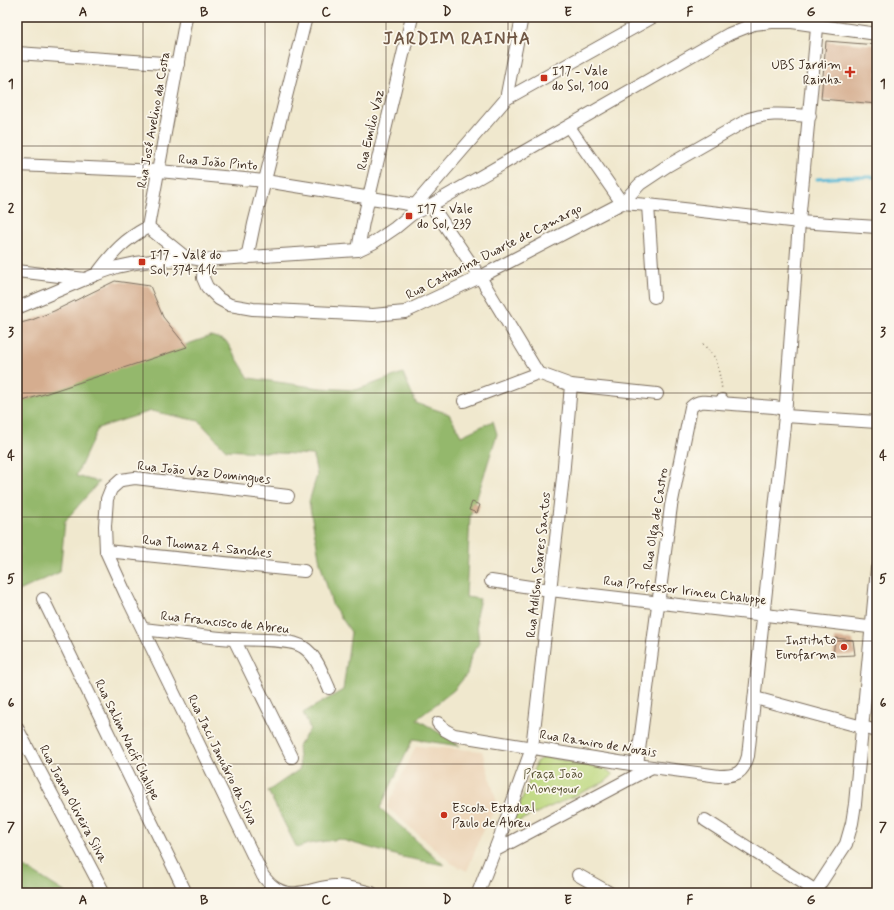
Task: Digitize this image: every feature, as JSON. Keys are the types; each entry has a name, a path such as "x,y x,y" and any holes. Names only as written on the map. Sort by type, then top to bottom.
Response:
{"street":[{"name":"Rua José Avelino da Costa","path":"148,227 186,17"},
{"path":"247,258 306,17"},
{"name":"Rua Emilio Vaz","path":"358,250 363,222 412,17"},
{"path":"506,99 522,17"},
{"path":"17,308 97,274 136,263 185,257 204,260 358,250 395,228 414,209 506,99 653,17"},
{"path":"414,209 431,205 729,34 754,24 772,22 818,22 877,34"},
{"path":"818,22 799,222 785,413 755,698 877,731"},
{"path":"17,53 178,64"},
{"path":"622,203 640,184 667,166 749,119 762,114 810,116"},
{"path":"569,127 622,203"},
{"name":"Rua João Pinto","path":"17,165 159,171 265,181 370,197 414,209"},
{"path":"622,203 799,222 877,227"},
{"name":"Rua Catharina Duarte de Camargo","path":"204,260 203,278 207,287 219,299 230,305 253,309 373,315 405,312 480,277 622,203"},
{"path":"431,205 480,277 538,374"},
{"path":"648,205 654,297"},
{"path":"97,274 119,247 132,236 148,227 185,257"},
{"path":"17,271 86,279"},
{"path":"464,401 538,374 572,385 657,394"},
{"name":"Rua Adilson Soares Santos","path":"478,893 532,748 572,385"},
{"name":"Rua Olga de Castro","path":"637,765 671,506 691,407 695,402 720,402"},
{"path":"720,402 774,407 785,413 877,422"},
{"name":"Rua João Vaz Domingues","path":"106,551 105,526 107,500 111,489 121,480 135,478 288,496"},
{"name":"Rua Thomaz A. Sanches","path":"106,551 304,571"},
{"name":"Rua Jaci Januário da Silva","path":"106,551 263,876 278,890 290,892 301,892 335,886 372,893"},
{"path":"705,820 815,892 846,844 852,823 874,628 877,569"},
{"name":"Rua Professor Irineu Chaluppe","path":"491,581 550,590 874,628"},
{"name":"Rua Salim Nacif Chalupe","path":"43,599 186,893"},
{"name":"Rua Francisco de Abreu","path":"143,629 234,639 288,642 301,646 312,653 320,667 328,688"},
{"path":"234,639 292,757"},
{"name":"Rua Ramiro de Novais","path":"438,723 445,730 454,735 637,765 719,776 730,776 739,773 745,766 748,756 755,698"},
{"name":"Rua Joana Oliveira Silva","path":"17,728 20,742 104,893"},
{"path":"494,851 652,767"},
{"path":"578,875 610,893"}],"path":[{"path":"703,344 716,359 721,382 720,402"}],"shaded area":[{"name":"Escola Estadual Paulo de Abreu","path":"416,746 482,751 498,806 486,823 467,871 451,863 387,807"}],"green space":[{"path":"211,336 226,341 249,378 320,388 356,390 403,373 416,403 449,414 461,436 493,421 497,434 470,516 466,597 480,599 476,616 479,643 471,656 467,674 454,690 417,719 460,746 413,739 380,808 444,865 402,857 339,839 308,844 297,848 268,791 300,769 298,746 310,729 303,713 343,690 351,632 332,604 320,562 309,502 317,475 313,455 226,450 199,421 151,411 98,428 76,476 99,482 65,521 60,572 17,592 17,405 23,401"},
{"name":"Praça João Moneyour","path":"545,757 605,768 613,775 605,782 512,824 537,761"},
{"path":"25,867 66,893 17,893 17,872"}],"building":[{"name":"UBS Jardim Rainha","path":"826,41 877,45 877,104 821,99"},
{"path":"115,281 150,286 163,317 187,347 23,401 17,405 17,324 54,311"},
{"path":"472,502 480,505 477,513 469,510"},
{"name":"Instituto Eurofarma","path":"835,638 853,640 855,655 833,656"}],"waterway":[{"path":"817,179 877,177"}],"place":[{"name":"UBS Jardim Rainha","path":"850,72"},
{"name":"I17 - Vale do Sol, 100","path":"544,78"},
{"name":"I17 - Vale do Sol, 239","path":"409,216"},
{"name":"I17 - Valê do Sol, 374-416","path":"142,262"},
{"name":"Instituto Eurofarma","path":"844,647"},
{"name":"Escola Estadual Paulo de Abreu","path":"444,815"}],"district":[{"name":"JARDIM RAINHA","path":"457,39"}]}
